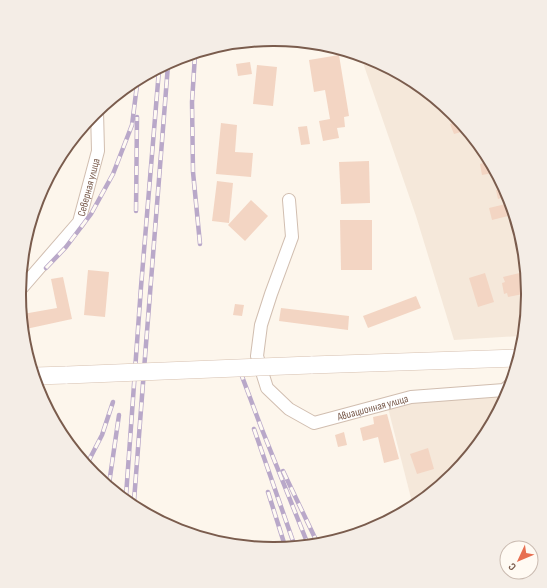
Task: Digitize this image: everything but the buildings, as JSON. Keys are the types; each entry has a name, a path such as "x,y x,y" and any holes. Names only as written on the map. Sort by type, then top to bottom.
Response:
{"street":[{"name":"Северная улица","path":"27,282 79,222 98,151 98,119"},
{"name":"Авиационная улица","path":"289,200 292,237 261,325 257,356 267,388 289,409 314,423 410,397 501,390"},
{"path":"40,376 311,365 512,361"}],"shaded area":[{"path":"363,63 383,72 411,88 437,108 470,143 488,170 508,214 513,230 519,262 521,294 517,336 454,340 416,216"},
{"path":"500,393 488,418 470,445 449,469 411,500 387,404"}],"railway":[{"path":"195,60 192,102 193,172 200,244"},
{"path":"134,499 168,70"},
{"path":"126,493 159,75"},
{"path":"46,268 66,247 91,214 113,174 132,125 137,88"},
{"path":"136,211 137,117"},
{"path":"240,371 306,539"},
{"path":"89,460 102,435 113,402"},
{"path":"110,480 119,415"},
{"path":"254,429 293,541"},
{"path":"283,471 315,538"},
{"path":"268,492 284,541"}]}
